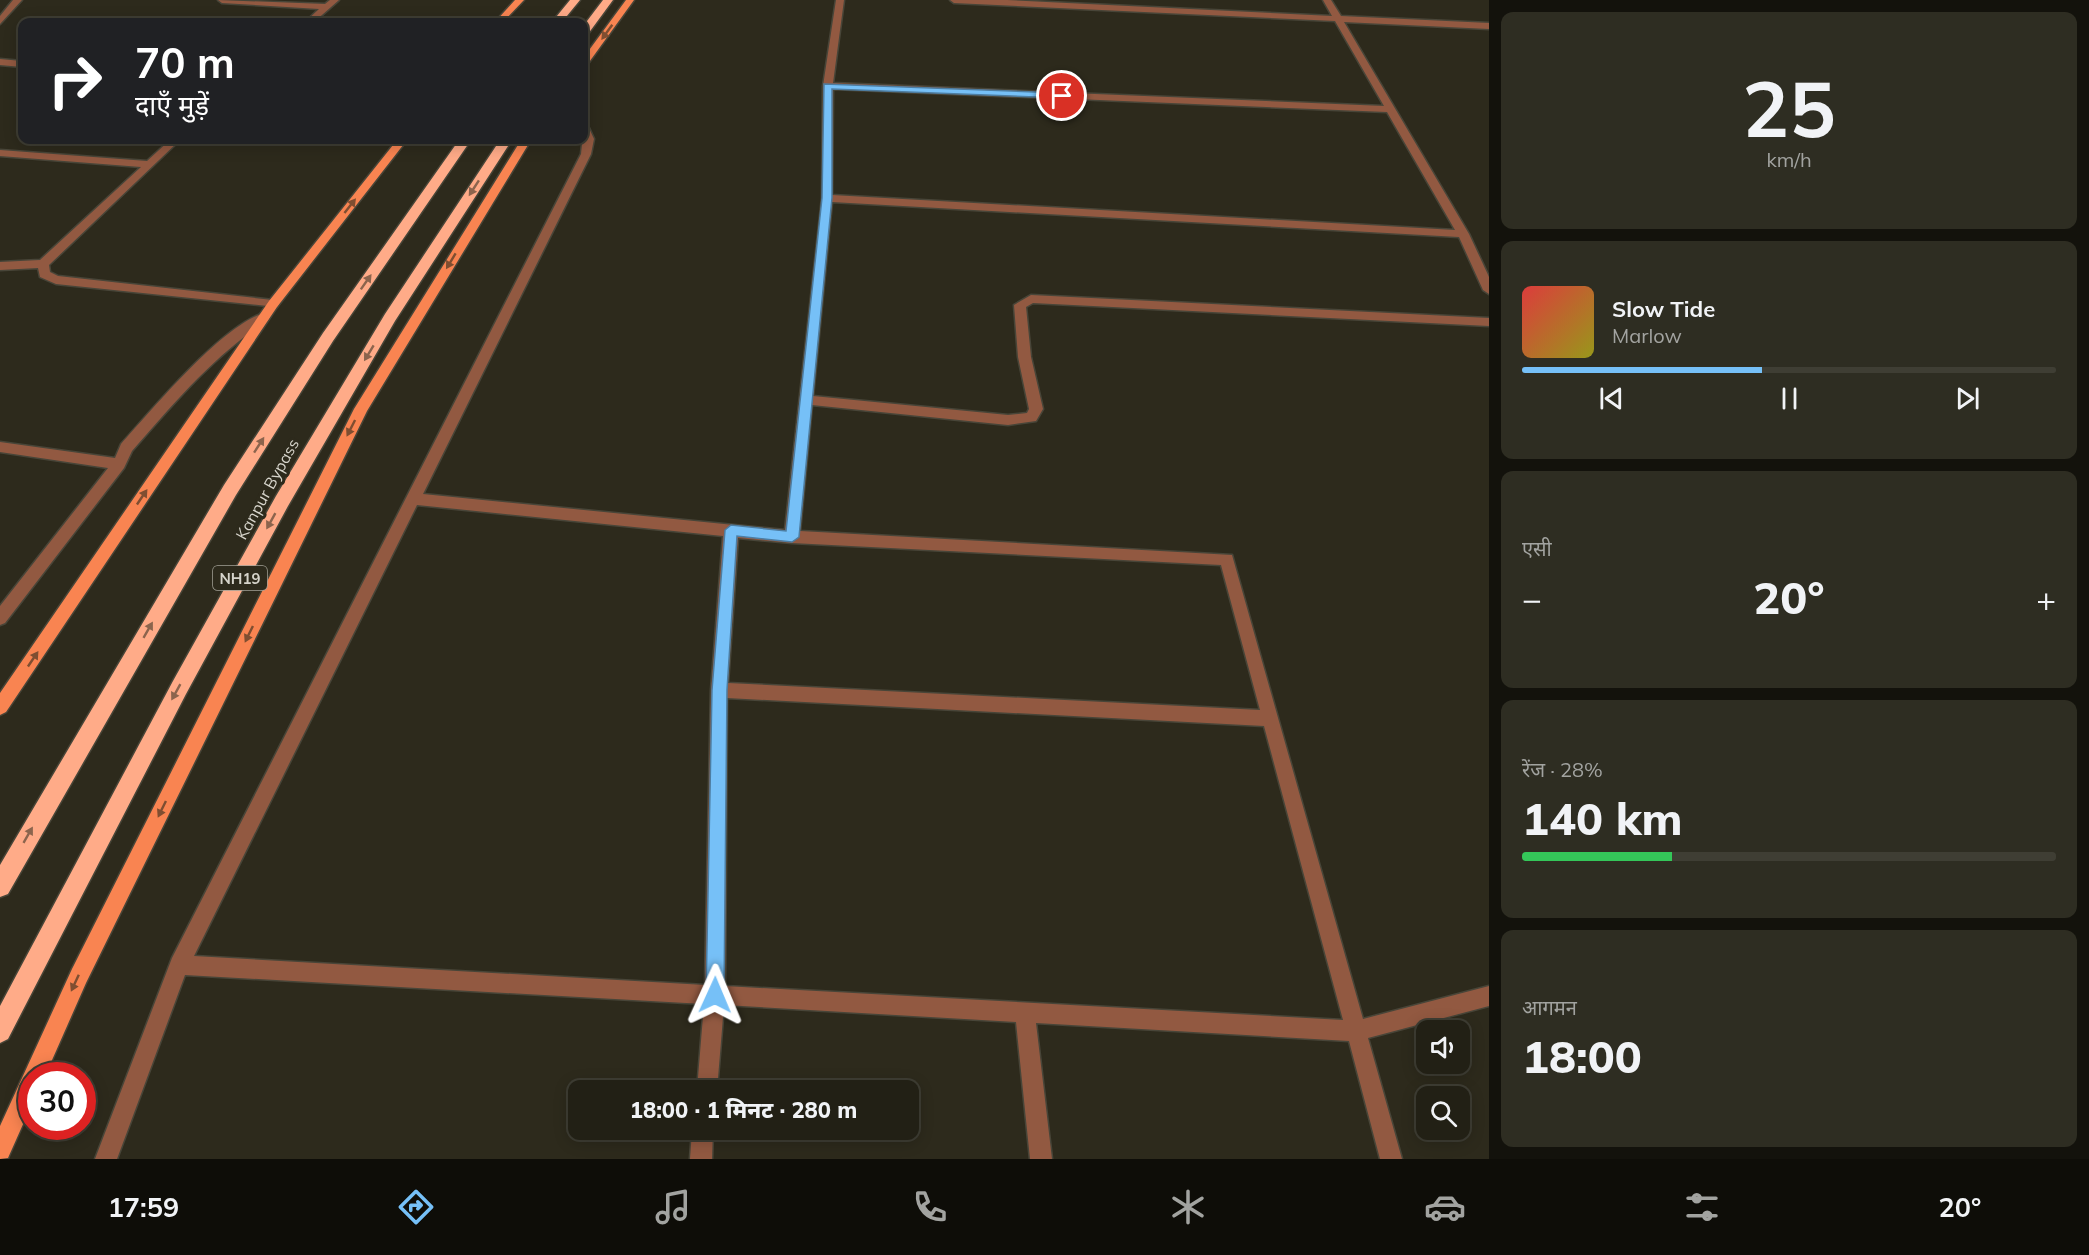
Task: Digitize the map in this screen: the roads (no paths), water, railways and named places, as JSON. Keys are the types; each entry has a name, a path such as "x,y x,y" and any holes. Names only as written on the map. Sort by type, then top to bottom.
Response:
{"highway":[{"path":"560,18 575,0"},
{"path":"588,27 608,0"},
{"name":"Kanpur Bypass","path":"0,886 230,490 328,337 462,144"},
{"name":"Kanpur Bypass","path":"0,1031 75,891 166,710 306,458 397,308 503,144"}],"main road":[{"path":"503,18 520,0"},
{"path":"588,58 630,0"},
{"path":"0,707 273,304 399,144"},
{"path":"40,1062 79,976 361,410 524,144"},
{"path":"0,1150 18,1111"}],"street":[{"path":"0,21 4,10 18,0"},
{"path":"222,0 326,7"},
{"path":"314,18 335,0"},
{"path":"792,537 827,198 828,86 840,0"},
{"path":"954,0 1489,26"},
{"path":"1327,0 1463,234 1489,290"},
{"path":"0,62 18,64"},
{"path":"828,86 1391,109"},
{"path":"106,1159 178,965 415,499 586,154 588,138"},
{"path":"0,266 43,264 170,144"},
{"path":"0,153 147,164"},
{"path":"827,198 1463,234"},
{"path":"43,264 44,274 56,280 273,304"},
{"path":"806,400 1008,420 1031,417 1036,409 1023,355 1020,321 1020,305 1031,299 1489,322"},
{"path":"0,618 119,464 126,448 208,358 241,331 264,317"},
{"path":"0,447 119,464"},
{"path":"415,499 792,537 1227,559 1391,1159"},
{"path":"708,1080 715,995 719,690 731,530"},
{"path":"719,690 1270,718"},
{"path":"178,965 1355,1031 1489,996"},
{"path":"1025,1012 1041,1159"},
{"path":"701,1159 702,1140"}]}
